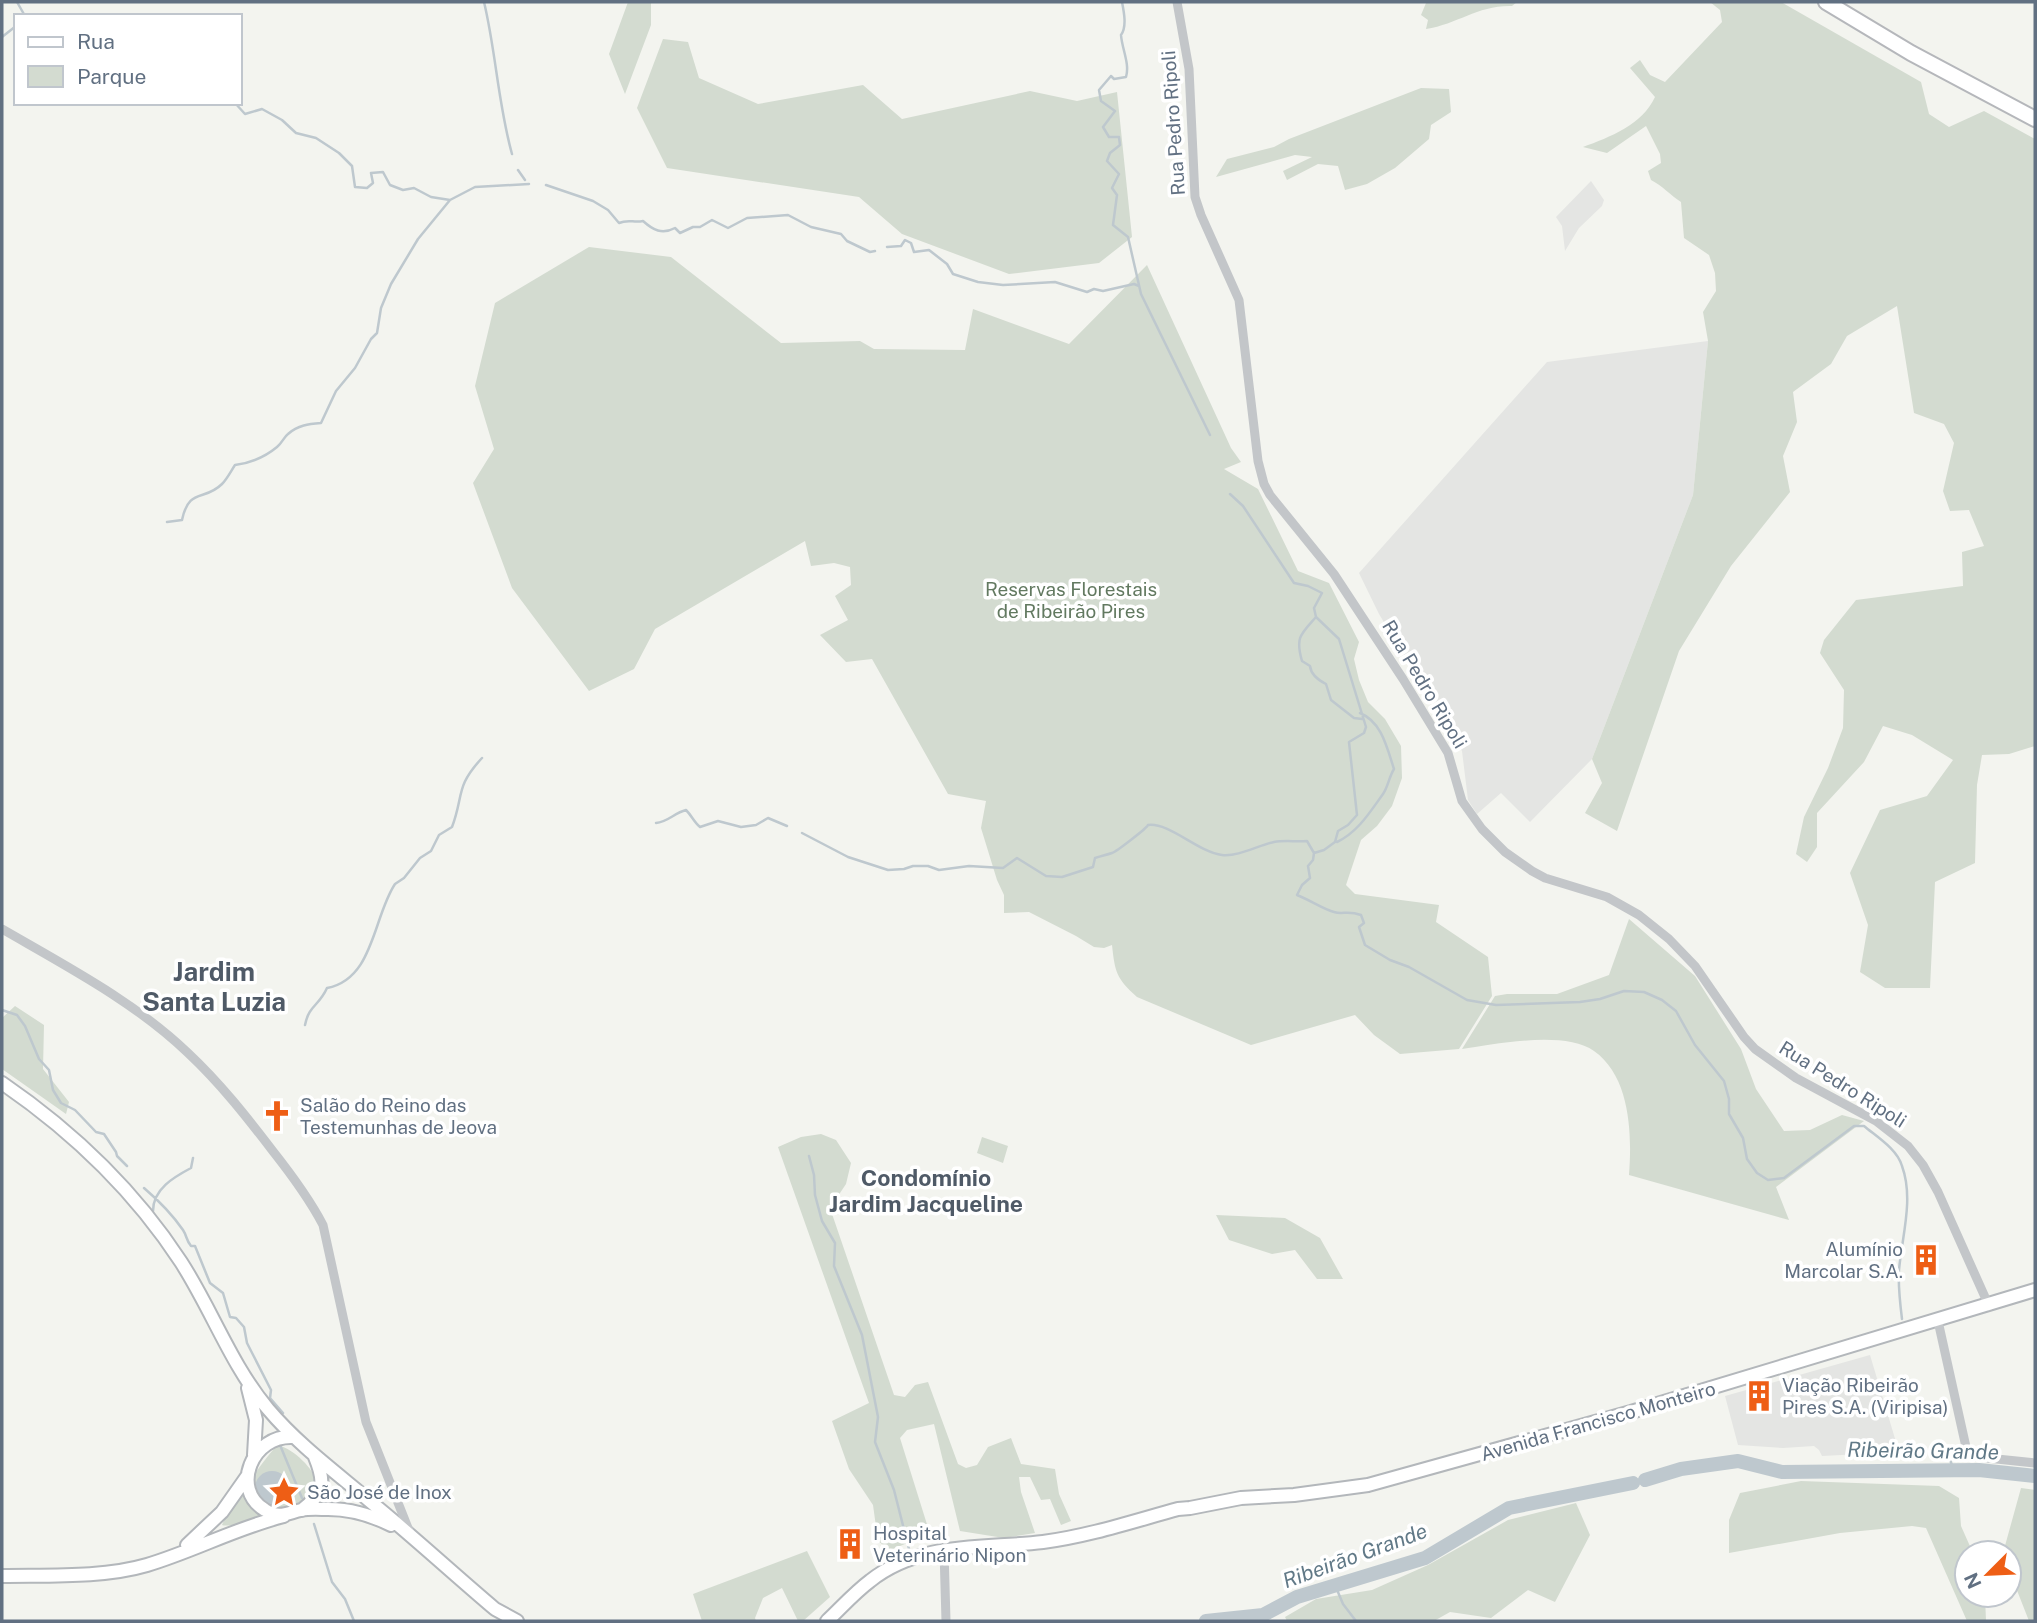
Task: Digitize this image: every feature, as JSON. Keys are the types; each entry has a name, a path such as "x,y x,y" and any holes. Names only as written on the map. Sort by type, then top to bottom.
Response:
{"highway":[{"path":"1826,2 1911,53 2035,119"}],"main road":[{"path":"2,1083 86,1148 121,1185 182,1263 241,1371 268,1409 294,1437 502,1617 517,1621"},
{"name":"Avenida Francisco Monteiro","path":"827,1621 878,1575 899,1564 944,1549 1044,1542 1108,1528 1178,1509 1188,1502 1233,1491 1362,1487 1938,1321 2035,1290"},
{"path":"172,1556 210,1525 231,1501 248,1475 254,1455 255,1408 241,1371"},
{"path":"254,1455 268,1442 285,1436 294,1437"},
{"path":"301,1510 321,1490 321,1472 314,1455"},
{"path":"248,1475 250,1488 258,1505 275,1515 284,1516"},
{"path":"2,1576 114,1570 145,1565 235,1530 301,1510 348,1510 377,1518 409,1535"}],"street":[{"name":"Rua Pedro Ripoli","path":"1177,2 1189,69 1195,197 1239,300 1258,461 1270,495 1340,582 1396,668 1448,753 1462,801 1482,829 1505,852 1532,872 1607,897 1639,915 1669,939 1695,966 1755,1049 1796,1078 1876,1121 1908,1146 1923,1165 1938,1192 1989,1306"},
{"path":"2,929 80,974 151,1023 188,1053 241,1108 312,1204 323,1225 366,1422 409,1535"},
{"path":"1938,1321 1968,1456 2035,1463"},
{"path":"380,1510 390,1505 396,1495"},
{"path":"944,1549 946,1621"}],"shaded area":[{"path":"1591,181 1604,200 1602,206 1579,228 1565,251 1562,226 1556,217"},
{"path":"1708,341 1693,495 1592,759 1530,822 1501,793 1477,814 1468,800 1462,751 1379,614 1359,573 1547,362"},
{"path":"1870,1355 1899,1452 1822,1456 1814,1446 1783,1448 1738,1445 1725,1396"},
{"path":"272,1471 284,1476 289,1488 284,1500 272,1505 260,1500 255,1488 260,1476"}],"green space":[{"path":"628,2 651,2 651,25 625,94 609,54"},
{"path":"1429,2 1517,2 1512,6 1489,8 1426,29 1428,20 1421,15"},
{"path":"1710,2 1781,2 1921,82 1929,114 1949,127 1984,111 2035,139 2035,746 2009,754 1982,755 1977,785 1975,863 1935,882 1930,988 1885,988 1860,972 1868,925 1850,873 1880,810 1927,796 1953,760 1912,735 1883,726 1864,762 1817,813 1817,847 1807,862 1796,854 1804,817 1828,768 1843,728 1844,690 1820,653 1824,640 1856,600 1963,586 1962,552 1984,546 1969,510 1950,511 1943,491 1954,443 1944,424 1914,413 1897,306 1847,336 1831,364 1793,392 1797,422 1783,456 1790,492 1731,566 1679,651 1617,831 1585,813 1602,783 1592,759 1693,495 1708,341 1703,312 1716,291 1715,273 1709,255 1684,238 1681,202 1651,180 1648,171 1661,163 1660,154 1646,126 1607,153 1583,147 1624,129 1642,115 1655,97 1630,68 1640,60 1650,75 1665,82 1722,22 1720,10"},
{"path":"663,39 688,42 699,78 758,104 863,85 902,119 1030,91 1077,101 1117,92 1132,237 1099,263 1009,274 902,234 859,197 667,168 637,108"},
{"path":"1421,88 1449,89 1451,112 1431,125 1429,139 1395,168 1367,184 1345,190 1338,166 1318,164 1287,180 1283,171 1312,157 1295,155 1216,177 1227,159 1274,147"},
{"name":"Reservas Florestais de Ribeirão Pires","path":"589,247 671,257 781,343 860,341 874,349 965,350 973,309 1069,344 1147,265 1231,448 1241,462 1224,469 1258,489 1298,571 1329,583 1359,642 1354,659 1368,702 1385,719 1401,746 1402,778 1392,806 1377,826 1361,840 1346,885 1355,894 1439,905 1436,922 1488,957 1492,996 1459,1049 1400,1054 1374,1035 1355,1015 1251,1045 1137,997 1118,974 1112,945 1094,947 1029,912 1004,913 1004,895 981,828 986,801 948,794 872,659 846,662 820,635 848,620 835,596 851,585 850,567 834,563 811,566 805,541 655,629 634,669 589,691 512,588 473,483 494,449 475,386 495,303"},
{"path":"1629,919 1695,976 1741,1049 1756,1089 1784,1131 1810,1130 1842,1115 1864,1121 1776,1187 1789,1220 1629,1175 1629,1125 1622,1091 1616,1076 1594,1051 1566,1041 1548,1040 1462,1049 1495,996 1557,994 1609,975"},
{"path":"15,1006 44,1025 43,1069 69,1102 66,1114 2,1069 2,1018"},
{"path":"821,1134 836,1140 851,1163 846,1184 830,1208 894,1395 905,1397 915,1385 928,1382 958,1464 966,1468 977,1465 988,1447 1011,1438 1021,1464 1055,1469 1059,1494 1071,1521 1061,1525 1050,1499 1041,1500 1030,1477 1019,1477 1021,1492 1035,1533 1004,1538 960,1531 934,1424 907,1430 900,1438 930,1534 890,1550 878,1541 873,1505 849,1469 832,1421 869,1403 778,1147 801,1137"},
{"path":"982,1137 1008,1146 1003,1163 977,1153"},
{"path":"1216,1215 1285,1218 1320,1238 1343,1279 1317,1279 1295,1250 1272,1254 1229,1240"},
{"path":"278,1445 297,1455 312,1472 318,1484 308,1501 250,1522 222,1525 248,1483"},
{"path":"1801,1481 1939,1486 1959,1498 1961,1526 1967,1539 1953,1539 1953,1589 1926,1528 1912,1526 1840,1533 1729,1553 1729,1520 1740,1493"},
{"path":"2021,1488 2035,1490 2035,1621 2029,1621 2023,1606 2023,1539 2007,1539"},
{"path":"1576,1503 1590,1535 1555,1602 1528,1590 1491,1618 1450,1612 1434,1621 1287,1621 1285,1617 1316,1599 1372,1590 1428,1565 1508,1520"},
{"path":"807,1551 830,1597 803,1621 798,1621 782,1588 763,1598 756,1621 702,1621 693,1594"},
{"path":"1962,1609 1986,1609 1986,1621 1967,1621"}],"waterway":[{"path":"17,2 24,14"},
{"path":"484,2 512,154"},
{"path":"1122,2 1124,24 1121,35 1126,77 1114,79 1111,76 1099,90 1101,101 1115,111 1103,127 1109,137 1119,137 1120,145 1110,153 1107,161 1119,174 1112,188 1117,195 1113,225 1128,237 1141,294 1210,435"},
{"path":"2,37 14,28"},
{"path":"237,105 245,114 262,109 282,120 296,133 316,138 339,153 352,166 355,187 367,188 373,183 371,173 383,172 390,185 403,190 414,188 431,197 450,200 475,187 529,184"},
{"path":"518,170 525,180"},
{"path":"546,185 593,201 608,210 619,223 643,221 658,230 675,228 680,233 712,220 728,228 747,218 788,215 811,227 841,234 847,241 870,252 875,251"},
{"path":"167,522 182,520 189,503 222,484 235,465 267,454 296,429 321,423 336,391 355,368 377,333 381,308 391,284 418,239 450,200"},
{"path":"887,247 901,246 905,240 911,243 914,252 929,250 947,264 953,274 978,282 1003,285 1055,282 1087,292 1134,284 1139,286"},
{"path":"1230,494 1243,506 1294,583 1322,593 1314,608 1316,617 1339,639 1366,727 1364,733 1349,742 1357,815 1338,831 1335,842 1314,853 1308,866 1310,878 1302,885 1297,895 1330,911 1361,915 1364,923 1359,927 1365,945 1467,1000 1496,1005 1580,1002 1624,991 1644,992 1662,1000 1676,1011 1695,1045 1724,1081 1729,1099 1729,1114 1743,1138 1747,1159 1757,1173 1768,1180 1784,1178 1854,1126 1864,1126 1896,1154 1905,1179 1907,1204 1899,1276 1902,1319"},
{"path":"1316,617 1299,641 1302,661 1310,666 1315,677 1326,684 1331,700 1354,718 1362,719"},
{"path":"1337,842 1351,833 1368,814 1385,791 1394,769 1379,729 1360,713"},
{"path":"305,1025 309,1013 327,988 343,982 363,960 395,884 404,878 420,858 431,851 439,835 452,827 464,784 482,758"},
{"path":"656,823 686,810 700,827 718,821 741,827 756,825 768,818 787,826"},
{"path":"802,833 848,857 888,870 913,866 928,866 939,870 969,866 1003,868 1017,858 1046,876 1062,877 1093,867 1095,858 1115,852 1148,825 1165,828 1203,849 1222,855 1282,841 1307,841 1314,853"},
{"path":"2,1010 17,1015 25,1026 39,1059 49,1070 53,1090 61,1103 75,1110 96,1132 104,1134 117,1156 127,1166"},
{"path":"809,1156 822,1221 835,1243 834,1266 862,1335 878,1417 875,1442 894,1490 909,1549"},
{"path":"153,1211 161,1190 191,1168 193,1158"},
{"path":"144,1188 174,1218 191,1246 195,1246 210,1283 223,1293 230,1317 236,1318 244,1327 247,1343 271,1390 270,1398 283,1413"},
{"name":"Ribeirão Grande","path":"280,1445 302,1498"},
{"path":"1950,1460 1954,1470"},
{"name":"Ribeirão Grande","path":"1645,1480 1681,1469 1738,1461 1782,1472 1979,1470 2035,1476"},
{"name":"Ribeirão Grande","path":"1206,1621 1263,1615 1297,1597 1425,1558 1509,1508 1633,1483"},
{"path":"314,1524 332,1582 345,1599 354,1621"},
{"path":"1335,1585 1343,1604 1356,1621"}],"place":[{"name":"Salão do Reino das Testemunhas de Jeova","path":"277,1116"},
{"name":"Alumínio Marcolar S.A.","path":"1926,1260"},
{"name":"Viação Ribeirão Pires S.A. (Viripisa)","path":"1759,1396"},
{"name":"São José de Inox","path":"284,1492"},
{"name":"Hospital Veterinário Nipon","path":"850,1544"}],"district":[{"name":"Jardim Santa Luzia","path":"214,987"},
{"name":"Condomínio Jardim Jacqueline","path":"926,1191"}]}
